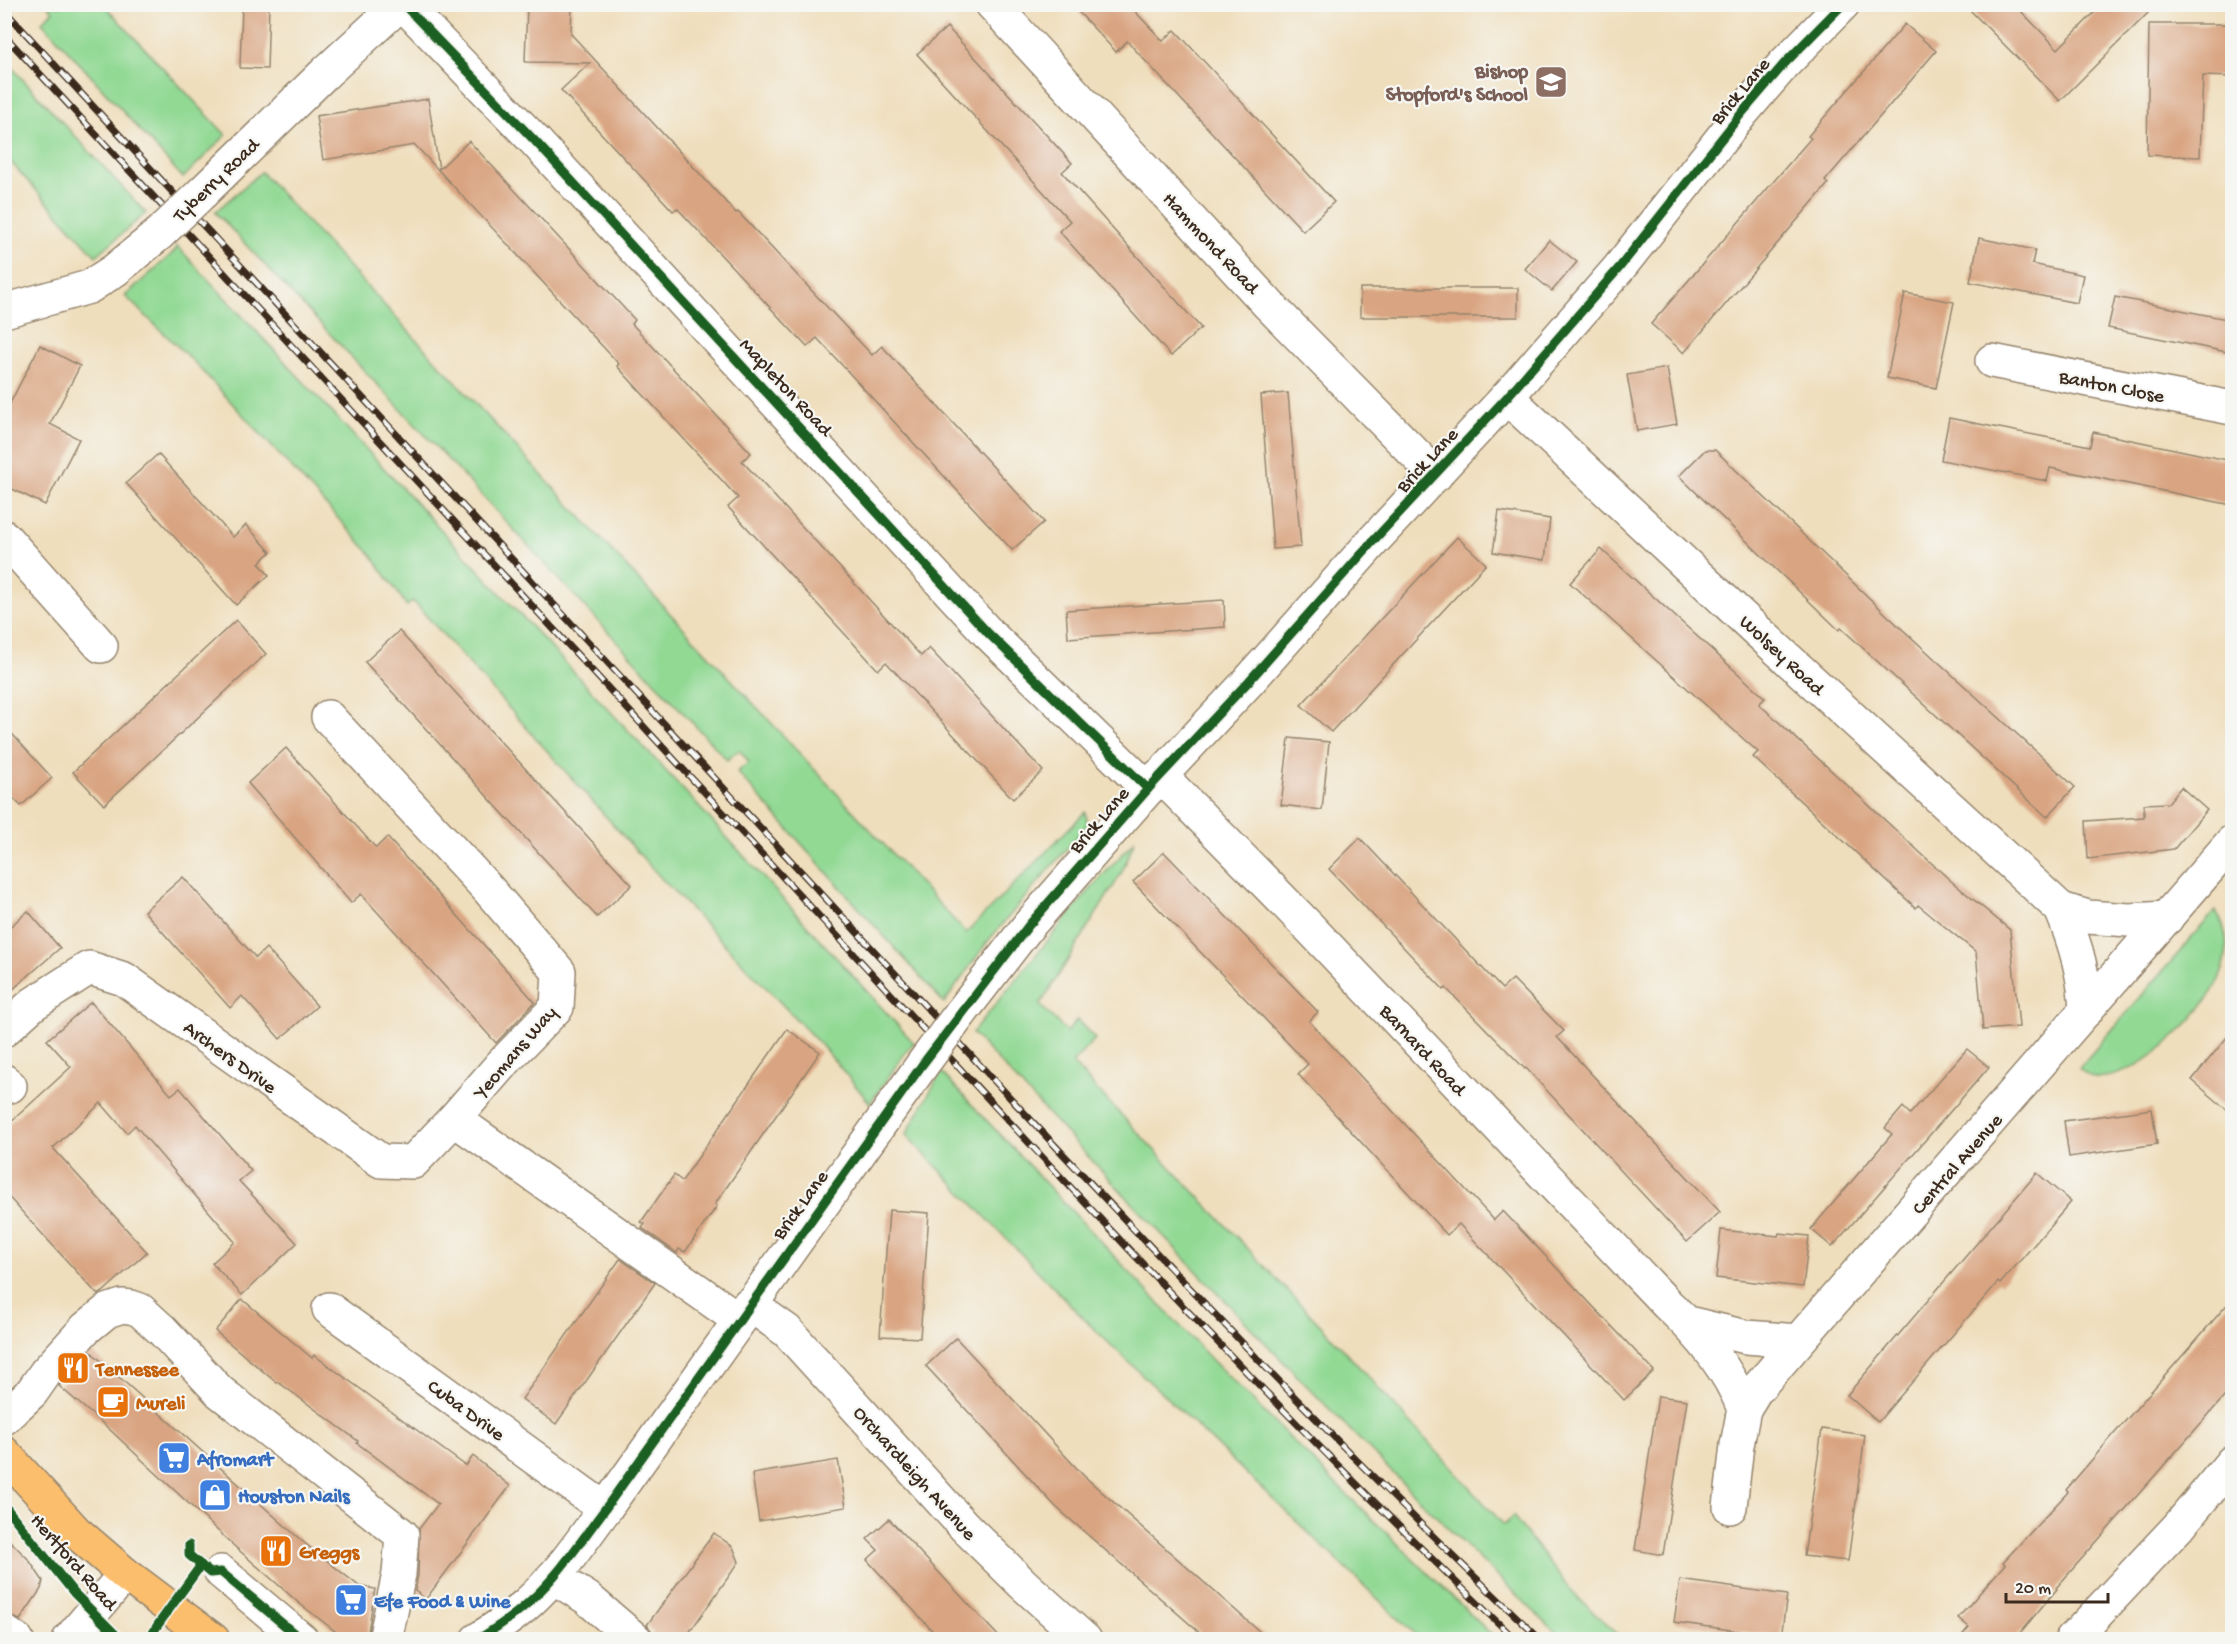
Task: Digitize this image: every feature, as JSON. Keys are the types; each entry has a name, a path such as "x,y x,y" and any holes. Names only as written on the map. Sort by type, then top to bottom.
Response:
{"main road":[{"name":"Hertford Road","path":"4,1453 73,1528 125,1574 213,1640"}],"street":[{"name":"Tyberry Road","path":"4,311 89,287 115,270 159,234 324,74 402,4"},
{"name":"Mapleton Road","path":"402,4 543,149 988,633 1103,747 1154,782"},
{"name":"Hammond Road","path":"992,4 1269,304 1437,475"},
{"name":"Brick Lane","path":"477,1640 507,1621 530,1602 553,1577 605,1509 922,1065 1029,925 1154,782 1507,397 1619,268 1784,64 1843,4"},
{"name":"Banton Close","path":"1992,361 2232,408"},
{"name":"Wolsey Road","path":"1507,397 2061,909 2074,938 2085,987 2086,1011"},
{"path":"4,537 101,646"},
{"name":"Yeomans Way","path":"328,717 488,889 559,972 557,1006 454,1119"},
{"name":"Barnard Road","path":"1154,782 1308,926 1666,1304 1688,1323 1725,1369 1744,1409"},
{"name":"Central Avenue","path":"1730,1507 1737,1445 1744,1409 1769,1374 1872,1259 2232,842"},
{"name":"Wolsey Road","path":"2061,909 2088,917 2129,920 2167,918"},
{"name":"Archers Drive","path":"4,1030 33,1004 90,968 124,979 381,1161 412,1162 454,1119"},
{"path":"454,1119 744,1312"},
{"path":"4,1418 32,1392 42,1377 85,1329 107,1311 122,1306 140,1310 220,1392 402,1535 399,1574 385,1640"},
{"name":"Cuba Drive","path":"329,1309 605,1509"},
{"name":"Orchardleigh Avenue","path":"744,1312 787,1331 964,1527 1085,1640"},
{"name":"Barnard Road","path":"1688,1323 1746,1337 1798,1341"},
{"path":"2072,1640 2179,1526 2232,1462"},
{"path":"221,1572 302,1640"},
{"path":"69,1640 125,1574"},
{"path":"553,1577 587,1598 636,1640"},
{"path":"4,1632 17,1640"}],"green space":[{"path":"47,5 104,5 226,135 183,178 42,22 53,11"},
{"path":"5,60 146,213 96,256 5,156"},
{"path":"261,172 966,933 1085,812 1088,824 988,941 944,1003 737,772 749,762 739,750 727,760 215,212"},
{"path":"177,246 691,798 914,1043 870,1103 822,1046 659,876 413,601 407,606 370,553 195,363 125,296 175,251"},
{"path":"1135,840 1121,874 1040,1005 1067,1032 1077,1020 1095,1039 1072,1063 1342,1348 1504,1525 1513,1516 1573,1593 1623,1639 1563,1639 1411,1492 1190,1264 972,1033 1087,893"},
{"path":"2215,911 2223,926 2227,952 2220,977 2200,1009 2166,1044 2127,1071 2108,1077 2090,1076 2081,1070 2079,1068"},
{"path":"941,1072 1212,1360 1496,1639 1420,1639 1090,1325 906,1135"}],"building":[{"path":"242,4 269,4 267,69 240,68"},
{"path":"527,4 572,4 571,34 736,213 738,212 872,355 882,346 1044,522 1012,550 817,338 807,347 677,208 673,211 561,90 590,63 525,62"},
{"path":"1071,4 1128,4 1163,41 1175,30 1334,202 1303,231 1127,41 1116,52"},
{"path":"1964,4 2014,4 2058,49 2103,4 2157,4 2060,101"},
{"path":"1905,24 1936,51 1825,181 1828,184 1684,353 1651,324 1811,138 1808,136"},
{"path":"2149,24 2232,24 2232,77 2203,76 2200,157 2147,155"},
{"path":"947,27 1072,163 1062,172 1201,328 1171,356 1059,231 1070,221 917,54"},
{"path":"428,99 439,169 469,141 635,320 632,324 751,453 742,461 921,656 929,648 1043,771 1013,799 886,662 878,670 728,507 738,498 617,366 619,364 415,145 323,160 316,116"},
{"path":"1979,238 2035,250 2032,264 2083,275 2077,303 1970,282"},
{"path":"1549,240 1577,262 1552,291 1525,269"},
{"path":"1360,288 1518,288 1518,317 1360,317"},
{"path":"1905,293 1954,302 1936,388 1887,378"},
{"path":"2115,297 2232,320 2232,353 2108,328"},
{"path":"40,345 80,366 50,424 79,439 45,505 4,485 4,415"},
{"path":"1667,368 1677,424 1637,431 1627,375"},
{"path":"1288,393 1301,547 1273,549 1261,395"},
{"path":"1949,418 2090,446 2093,432 2232,461 2232,505 2050,468 2047,481 1941,460"},
{"path":"1705,450 1715,450 1889,617 2075,787 2047,817 1841,628 1839,630 1679,476"},
{"path":"158,454 233,537 246,525 271,552 259,563 269,575 236,605 126,483"},
{"path":"1499,511 1550,519 1545,560 1493,552"},
{"path":"1457,537 1486,564 1331,732 1301,705"},
{"path":"1601,549 1765,698 1759,704 1951,881 2010,930 2019,1027 1983,1030 1976,952 1918,905 1916,908 1753,757 1758,752 1570,583"},
{"path":"1224,600 1225,627 1068,638 1066,610"},
{"path":"236,620 266,654 104,805 73,772"},
{"path":"399,631 632,885 597,917 365,662"},
{"path":"4,725 52,778 21,806 4,789"},
{"path":"1289,738 1329,742 1322,810 1281,805"},
{"path":"286,748 376,848 387,837 535,1002 496,1043 361,894 351,903 248,783"},
{"path":"2181,787 2207,810 2174,849 2088,859 2086,821 2144,817 2144,804 2168,803"},
{"path":"1360,838 1502,989 1513,979 1564,1031 1557,1037 1720,1212 1687,1242 1526,1068 1446,988 1444,990 1329,869"},
{"path":"1164,852 1318,1012 1309,1021 1494,1220 1503,1211 1654,1371 1624,1400 1459,1224 1447,1235 1298,1074 1308,1064 1133,882"},
{"path":"183,877 256,958 266,948 317,1006 280,1039 242,996 230,1008 144,911"},
{"path":"28,911 60,948 4,997 4,932"},
{"path":"91,1002 171,1095 180,1088 251,1171 239,1181 297,1243 242,1295 212,1263 235,1242 135,1125 127,1133 101,1103 53,1148 147,1252 98,1295 4,1192 4,1128 71,1067 47,1040"},
{"path":"787,1029 820,1052 715,1204 717,1206 685,1252 679,1249 677,1253 642,1228 645,1224 641,1222 674,1175 682,1181"},
{"path":"2232,1031 2232,1114 2192,1080"},
{"path":"1967,1049 1989,1067 1832,1247 1811,1229 1892,1134 1885,1128 1903,1107 1910,1114"},
{"path":"2152,1109 2157,1144 2069,1157 2064,1121"},
{"path":"2037,1173 2071,1202 2000,1284 1998,1282 1878,1422 1847,1395"},
{"path":"889,1210 929,1213 920,1338 880,1336"},
{"path":"1721,1230 1778,1236 1779,1233 1809,1236 1803,1287 1716,1278"},
{"path":"620,1259 655,1283 556,1424 522,1399"},
{"path":"242,1299 312,1358 314,1355 466,1466 473,1456 510,1486 426,1599 415,1591 418,1575 419,1529 438,1504 357,1443 358,1441 277,1383 215,1331"},
{"path":"2232,1299 2232,1388 2056,1588 2014,1640 1958,1640 1969,1627 1958,1618 2005,1564 2003,1562 2068,1492 2066,1490"},
{"path":"956,1338 1084,1476 1269,1640 1208,1640 1056,1507 926,1366"},
{"path":"90,1351 302,1541 359,1586 375,1589 368,1632 363,1638 344,1638 300,1604 59,1386"},
{"path":"1658,1396 1687,1400 1663,1555 1635,1550"},
{"path":"1822,1429 1865,1435 1848,1561 1804,1556"},
{"path":"838,1460 846,1507 759,1521 752,1474"},
{"path":"889,1519 1002,1640 941,1640 867,1560 878,1550 867,1539"},
{"path":"714,1533 733,1547 739,1562 684,1640 654,1640 653,1633 647,1625"},
{"path":"4,1535 29,1560 43,1581 41,1589 20,1620 4,1613"},
{"path":"1680,1580 1787,1595 1781,1637 1674,1622"}],"railway":[{"path":"4,10 1079,1171 1339,1442 1541,1640"},
{"path":"4,35 1060,1176 1330,1457 1516,1640"}],"cycle path":[{"path":"403,4 535,141 988,633 1148,789"},
{"path":"477,1640 504,1622 540,1592 569,1557 922,1065 1029,925 1148,789 1507,397 1619,268 1741,114 1784,64 1843,4"},
{"path":"4,1505 74,1593 121,1640"},
{"path":"189,1545 189,1555 210,1573 221,1572 302,1640"},
{"path":"149,1640 201,1565"}],"place":[{"name":"Bishop Stopford's School","path":"1551,82"},
{"name":"Tennessee","path":"73,1368"},
{"name":"Mureli","path":"113,1402"},
{"name":"Afromart","path":"174,1458"},
{"name":"Houston Nails","path":"215,1495"},
{"name":"Greggs","path":"276,1551"},
{"name":"Efe Food & Wine","path":"351,1600"}]}
